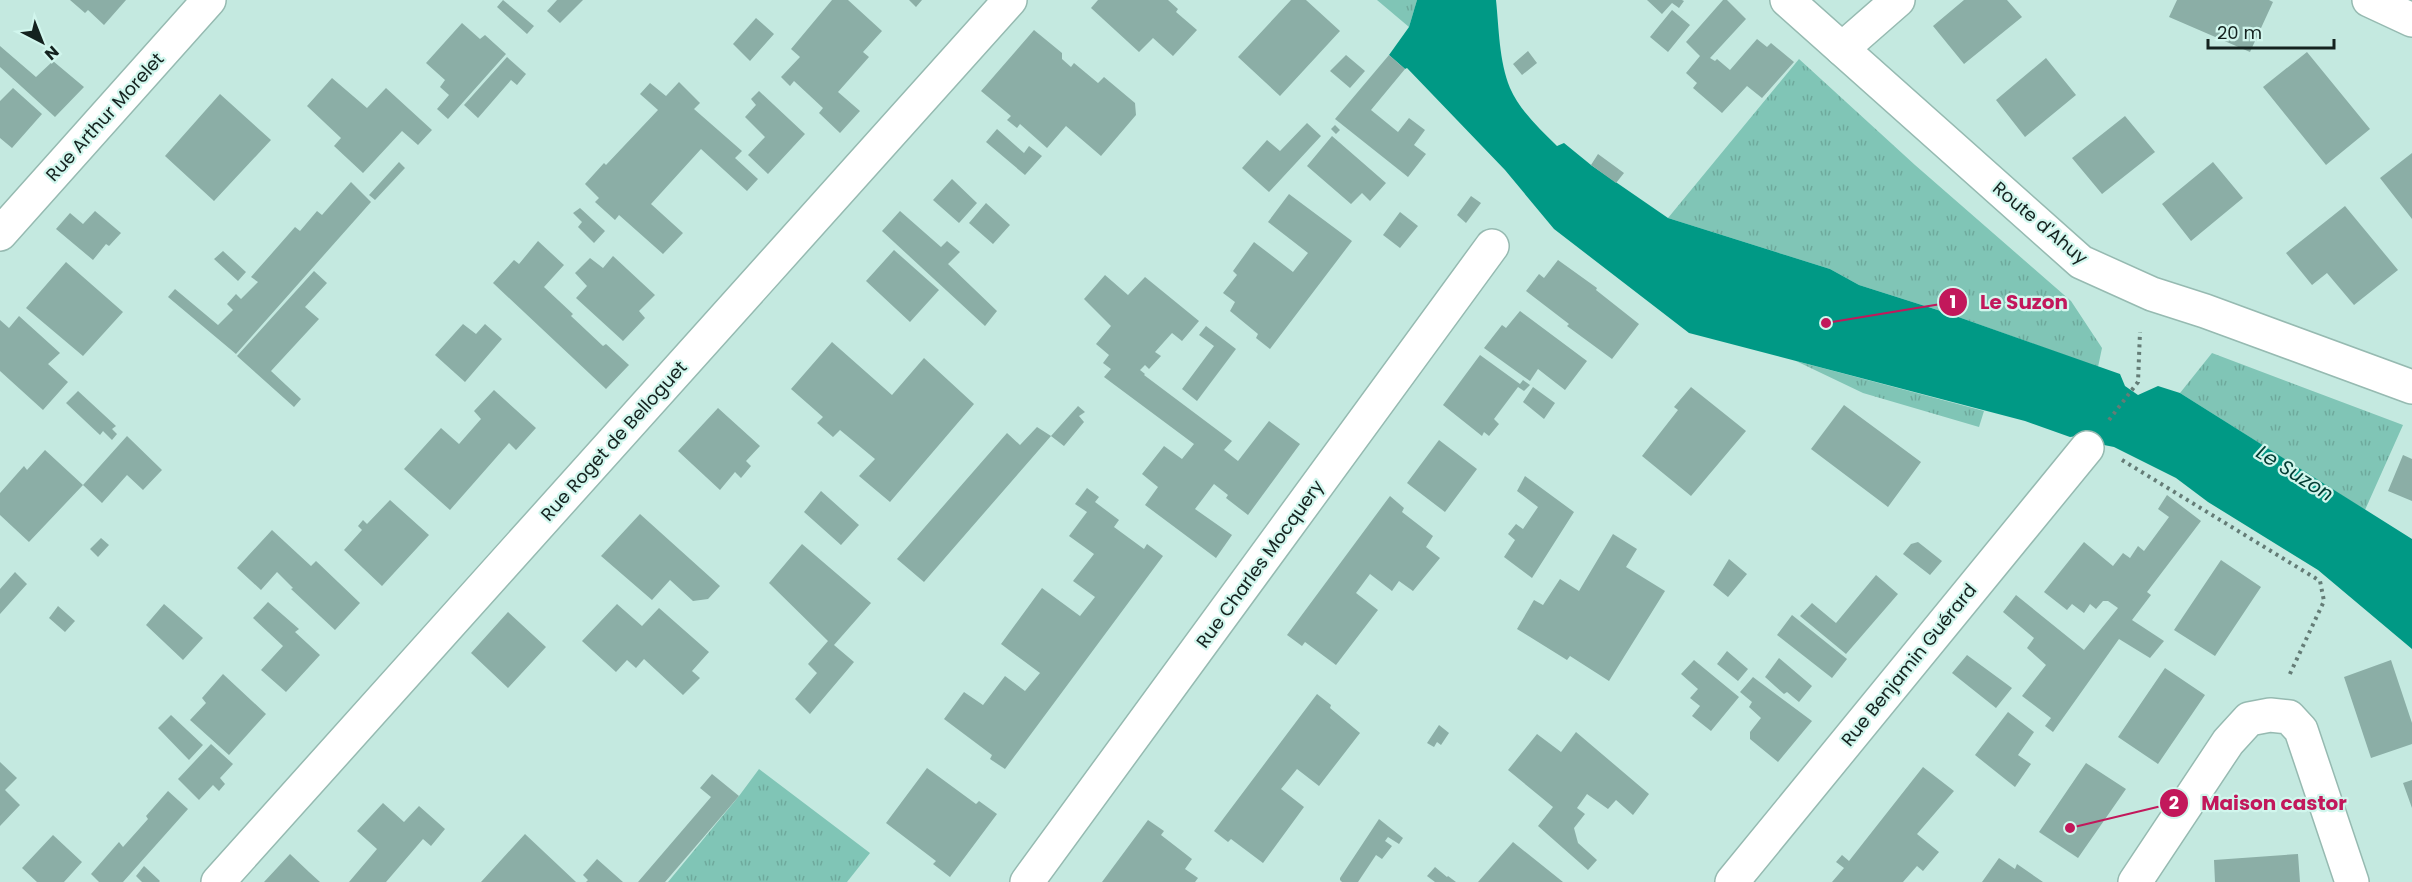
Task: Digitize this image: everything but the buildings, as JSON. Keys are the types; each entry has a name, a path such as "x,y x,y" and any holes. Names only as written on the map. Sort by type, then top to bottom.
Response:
{"street":[{"name":"Rue Arthur Morelet","path":"0,234 209,0"},
{"name":"Rue Roget de Belloguet","path":"218,882 1010,0"},
{"name":"Route d'Ahuy","path":"1787,0 2081,262 2152,294 2205,310 2412,387"},
{"path":"1842,49 1898,0"},
{"path":"2369,0 2412,20"},
{"name":"Rue Charles Mocquery","path":"1027,882 1492,246"},
{"name":"Rue Benjamin Guérard","path":"1731,882 2087,448"},
{"path":"2135,882 2228,742 2249,719 2270,715 2289,717 2301,730 2352,882"}],"path":[{"path":"2134,389 2138,382 2141,325 2152,294"},
{"path":"2087,448 2105,461 2120,459 2320,581 2324,601 2270,715"}],"green space":[{"path":"1377,0 1417,0 1409,27"},
{"path":"1799,59 1915,165 2071,301 2102,348 2098,367 1947,313 1859,285 1830,269 1668,218"},
{"path":"2212,353 2403,425 2365,510 2180,393"},
{"path":"1796,361 1984,411 1979,427 1863,393"},
{"path":"759,769 870,853 847,882 668,882 739,796"}],"water":[{"name":"Le Suzon","path":"1417,0 1496,0 1506,78 1525,112 1557,146 1564,143 1591,165 1668,218 1830,269 1859,285 1947,313 2120,374 2125,386 2138,395 2158,386 2180,393 2412,539 2412,649 2318,570 2208,502 2176,478 2114,447 2099,444 2085,435 2070,437 2025,421 1689,333 1554,229 1505,170 1407,68 1405,69 1389,55 1409,27"}],"place":[{"name":"Le Suzon","path":"1826,323"},
{"name":"Maison castor","path":"2070,828"}]}
